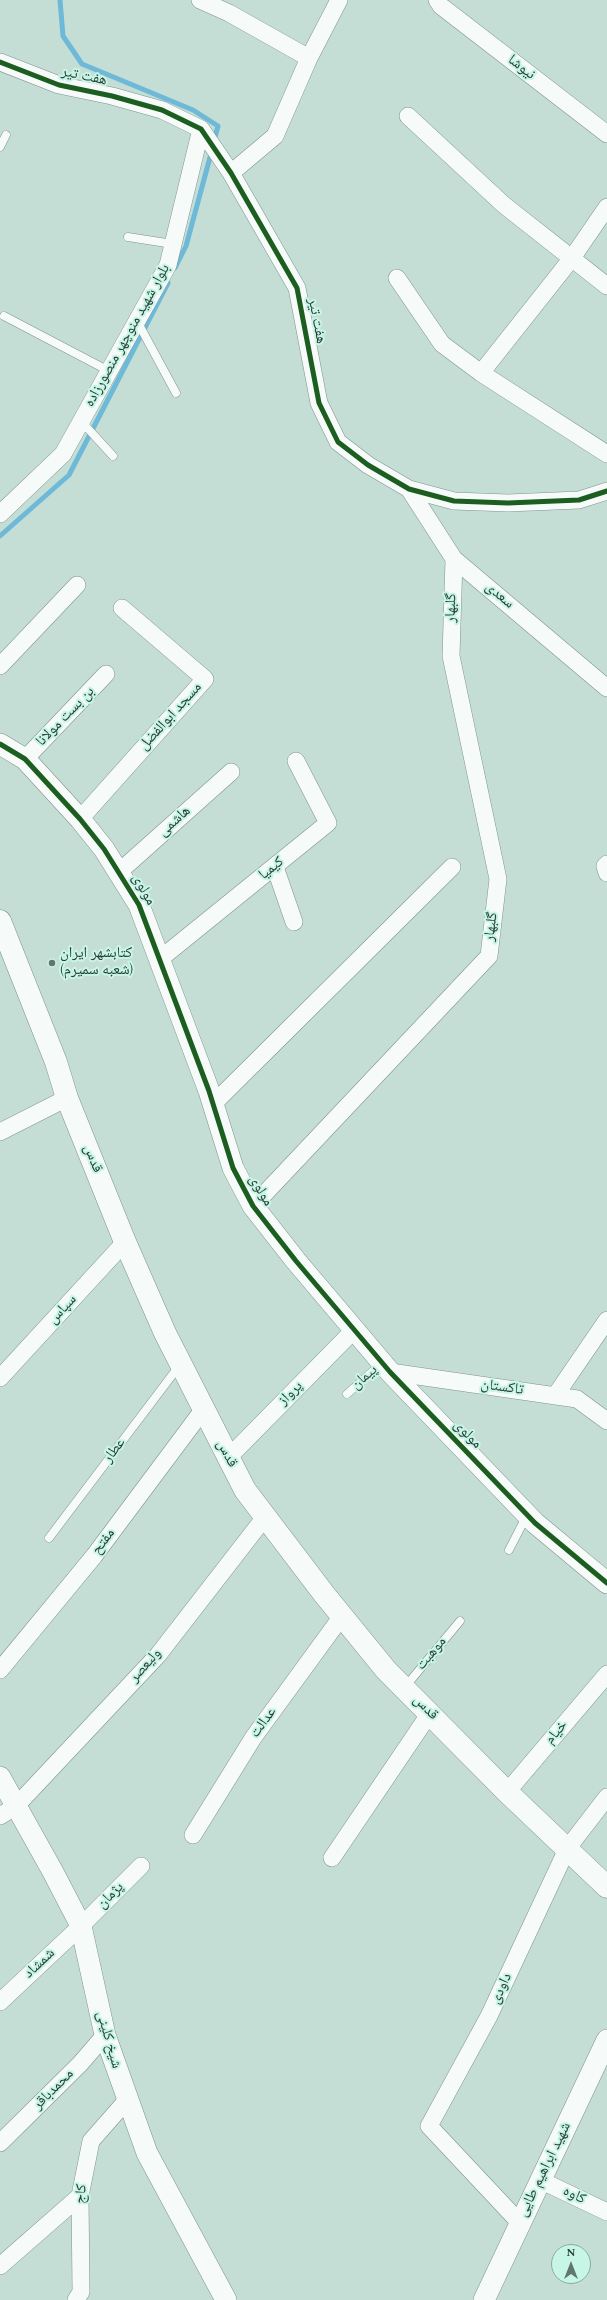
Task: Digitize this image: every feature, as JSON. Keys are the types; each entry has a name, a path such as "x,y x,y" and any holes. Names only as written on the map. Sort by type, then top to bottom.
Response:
{"main road":[{"name":"قدس","path":"0,921 56,1062 67,1098 125,1242 180,1364 245,1490 342,1616 386,1670 507,1792 607,1887"}],"street":[{"path":"200,0 229,13 309,58"},
{"path":"231,173 275,136 309,58 339,0"},
{"name":"نیوشا","path":"437,0 441,6 607,134"},
{"name":"هفت تیر","path":"0,62 59,85 112,96 162,110 209,141 231,173 297,288 319,403 338,442 368,465 408,489 454,500 508,503 578,500 607,491"},
{"path":"408,116 504,205 607,286"},
{"name":"بلوار شهید منوچهر منصورزاده","path":"0,514 63,454 84,424 109,371 138,323 168,264 173,244 209,141"},
{"path":"481,373 572,258 607,207"},
{"path":"397,278 442,344 481,373 607,454"},
{"name":"سعدی","path":"408,489 454,559 607,688"},
{"name":"گلبهار","path":"253,1206 489,956 498,879 451,656 454,559"},
{"path":"0,666 77,585"},
{"name":"مسجد ابوالفضل","path":"80,819 205,679 122,608"},
{"name":"بن بست مولانا","path":"25,759 106,674"},
{"name":"مولوی","path":"0,744 25,759 80,819 104,849 139,905 213,1104 233,1168 253,1206 386,1368 527,1515 607,1583"},
{"name":"کیمیا","path":"160,959 328,822 296,761"},
{"name":"هاشمی","path":"119,872 230,772"},
{"path":"607,864 607,873"},
{"path":"213,1104 452,866"},
{"path":"274,867 294,922"},
{"path":"0,1132 67,1098"},
{"name":"سپاس","path":"0,1378 125,1242"},
{"path":"555,1396 607,1320"},
{"name":"پرواز","path":"228,1458 354,1330"},
{"name":"تاکستان","path":"386,1368 577,1399 604,1413"},
{"name":"مفتح","path":"0,1670 94,1556 203,1410"},
{"name":"ولیعصر","path":"8,1811 158,1655 265,1517"},
{"name":"عدالت","path":"193,1835 253,1738 342,1616"},
{"name":"خیام","path":"507,1792 607,1674"},
{"path":"332,1858 430,1713"},
{"name":"شیخ کلینی","path":"0,1777 8,1811 53,1872 81,1926 105,2035 126,2100 147,2153 226,2300"},
{"path":"567,1849 607,1797"},
{"name":"داودی","path":"520,2223 429,2126 489,2016 567,1849"},
{"name":"پژمان","path":"81,1926 141,1866"},
{"name":"شمشاد","path":"0,2002 81,1926"},
{"name":"محمدباقر","path":"0,2143 80,2064 105,2035"},
{"name":"شهید ابراهیم طایی","path":"484,2300 540,2180 606,2046"},
{"name":"کاج","path":"76,2300 81,2292 80,2196 91,2141 126,2100"},
{"name":"کاوه","path":"540,2180 607,2212"},
{"path":"0,2266 80,2196"}],"lane":[{"path":"0,147 6,135"},
{"path":"128,237 173,244"},
{"path":"4,316 109,371"},
{"path":"138,323 176,392"},
{"path":"84,424 113,456"},
{"name":"عطار","path":"49,1538 180,1364"},
{"name":"پیمان","path":"347,1394 386,1368"},
{"path":"509,1550 527,1515"},
{"name":"موهبت","path":"404,1688 460,1621"}],"waterway":[{"path":"60,0 63,36 82,64 193,110 218,126 214,141"},
{"path":"175,268 186,246 212,150"},
{"path":"0,536 69,475 168,283"}],"cycle path":[{"path":"0,62 59,85 112,96 162,110 201,129 231,173 297,288 319,403 338,442 368,465 409,489 454,501 508,503 579,500 607,491"},
{"path":"0,744 25,759 80,819 104,849 139,905 209,1091 233,1168 253,1206 296,1261 390,1372 535,1523 607,1583"}],"place":[{"name":"کتابشهر ایران (شعبه سمیرم)","path":"52,963"}]}
